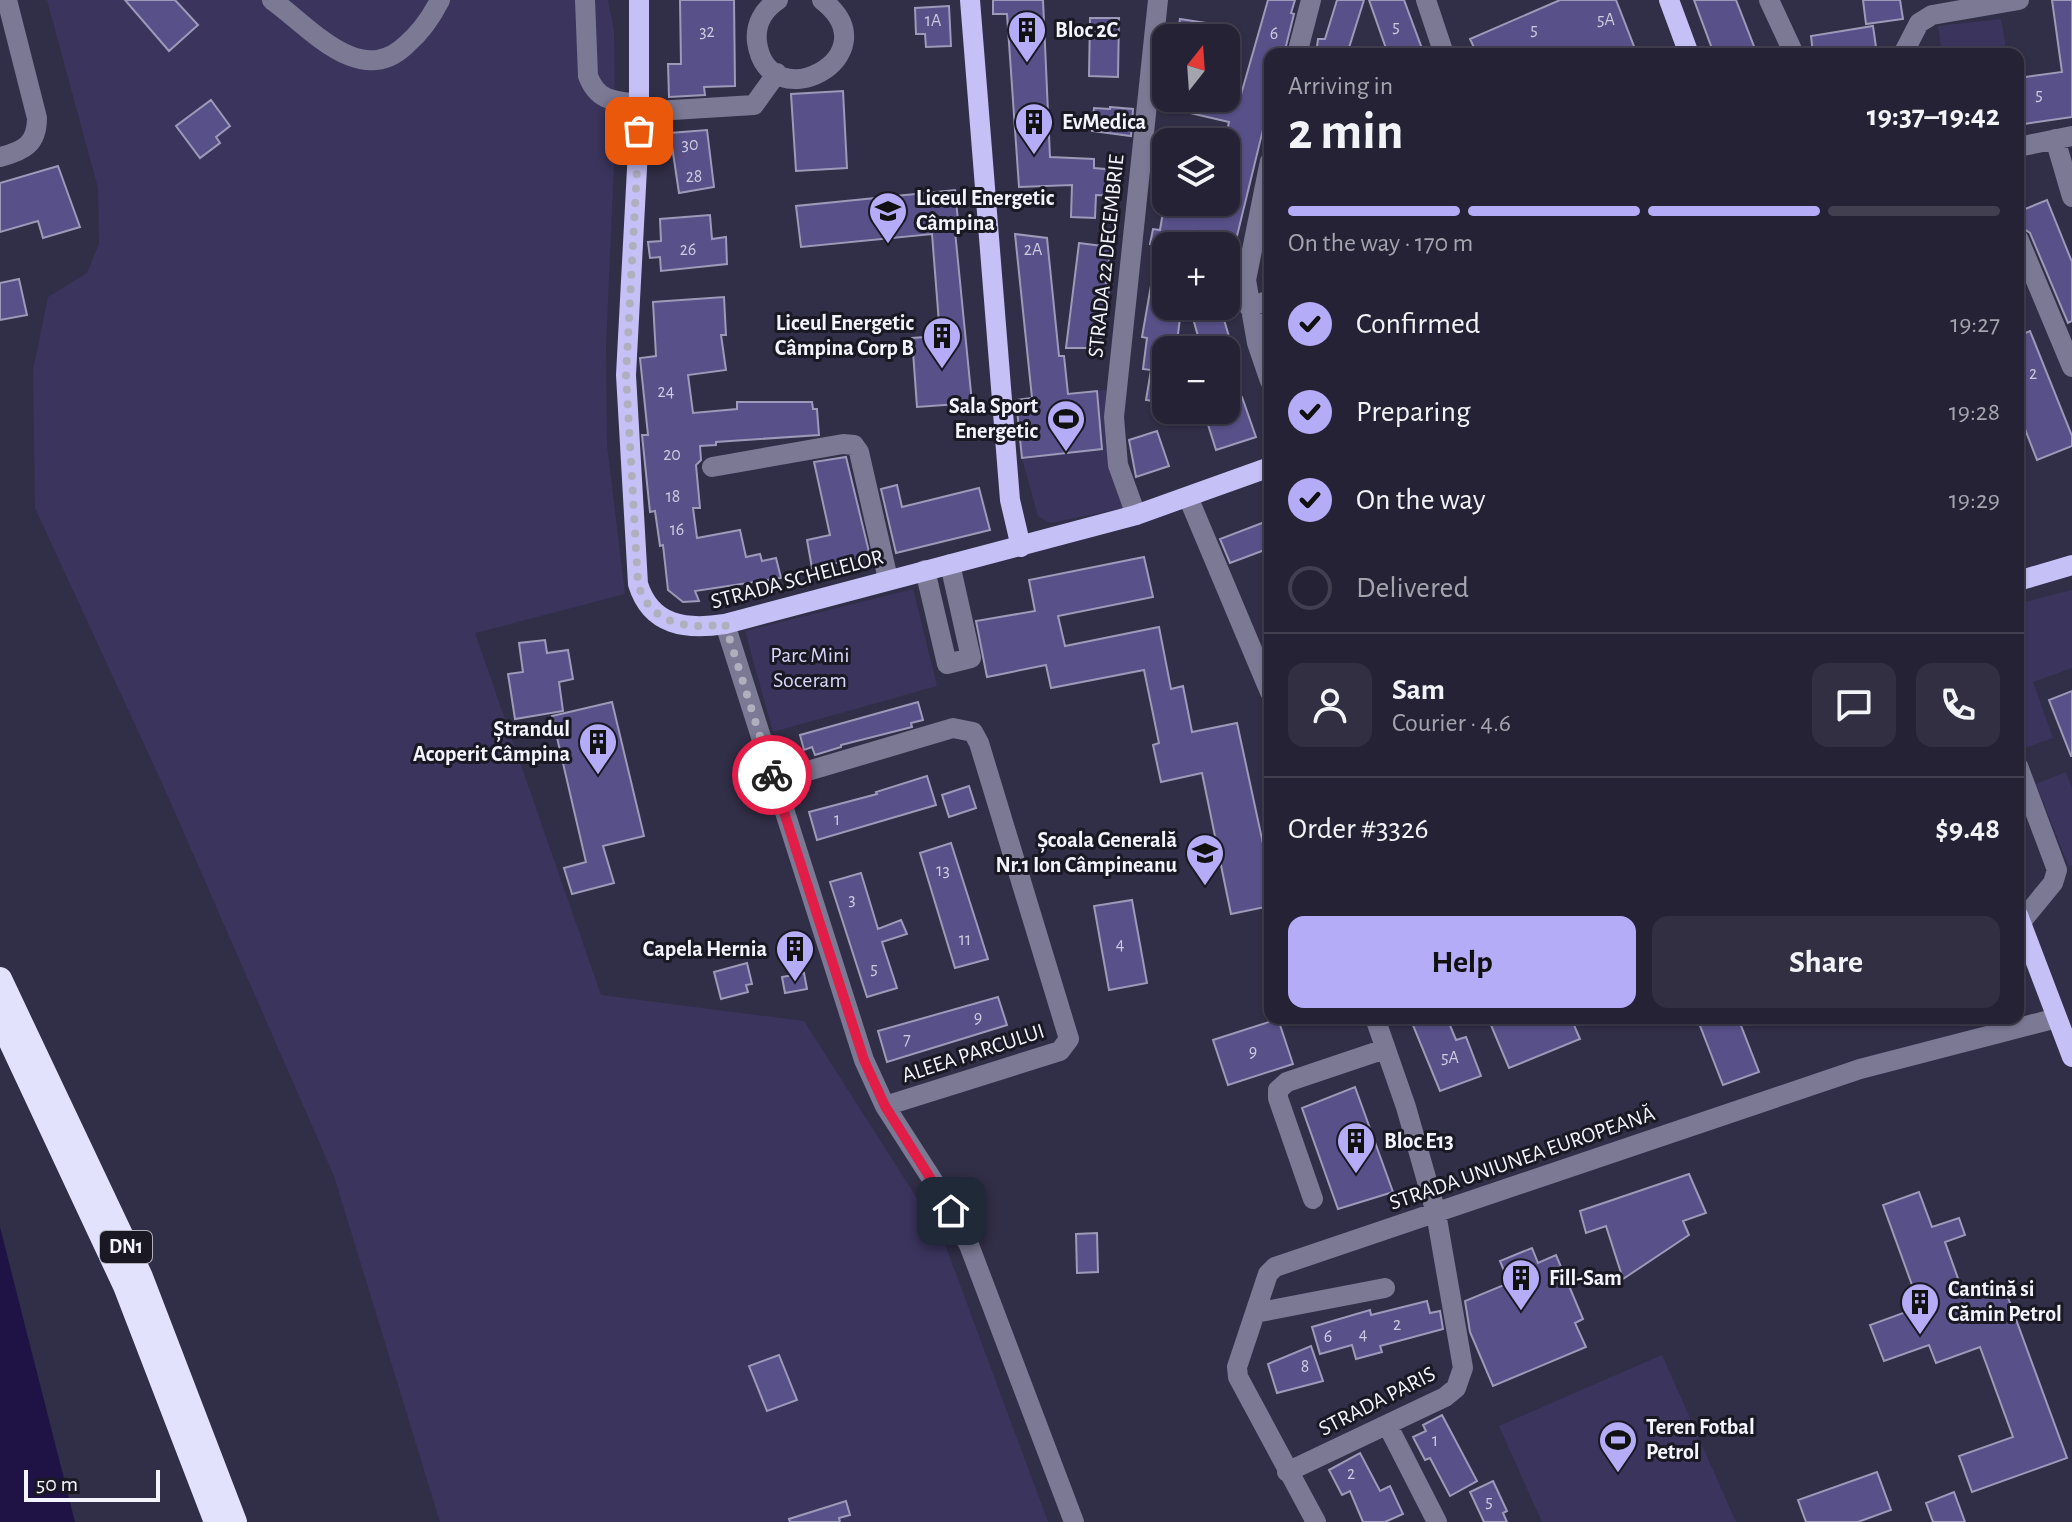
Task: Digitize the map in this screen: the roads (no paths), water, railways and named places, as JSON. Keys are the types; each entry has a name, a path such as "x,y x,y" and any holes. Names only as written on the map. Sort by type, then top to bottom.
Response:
{"highway":[{"name":"DN1","path":"0,979 141,1277 235,1522"},
{"name":"DN1","path":"0,1019 125,1286 216,1522"}],"main road":[{"name":"STRADA SCHELELOR","path":"639,0 640,108 626,375 638,584 643,601 657,615 671,623 703,628 725,624 1136,515 1264,469"},
{"path":"970,0 1010,500 1021,547"},
{"path":"1669,0 1687,48"},
{"path":"2024,579 2072,565"},
{"path":"2024,932 2072,1057"}],"street":[{"path":"0,157 22,151 32,142 37,131 37,118 7,0"},
{"path":"272,0 337,49 360,61 377,62 395,56 409,43 431,19 440,0"},
{"path":"585,0 588,76 598,95 640,108 754,105 777,73"},
{"path":"778,0 764,13 757,34 761,56 777,73 799,80 821,74 837,58 843,36 842,25 831,6 822,0"},
{"name":"STRADA 22 DECEMBRIE","path":"1136,515 1118,465 1114,417 1158,0"},
{"path":"1299,48 1311,0"},
{"path":"1426,0 1442,48"},
{"path":"1769,0 1791,48"},
{"path":"1906,48 1919,23 1932,15 2019,0"},
{"path":"2024,146 2064,138 2072,197"},
{"path":"1264,187 1247,262 1249,307 1264,360"},
{"path":"2024,252 2072,367"},
{"path":"1249,307 1264,302"},
{"path":"712,467 843,444 854,445 859,452 888,579"},
{"path":"1188,497 1264,678"},
{"path":"925,570 947,664 971,658 950,564"},
{"name":"ALEEA PARCULUI","path":"725,624 864,1060 885,1106 969,1245 1074,1522"},
{"name":"ALEEA PARCULUI","path":"774,781 953,728 973,732 979,743 1069,1039 1060,1051 885,1106"},
{"path":"2024,782 2057,870 2053,883 2024,914"},
{"name":"STRADA UNIUNEA EUROPEANĂ","path":"1316,1522 1238,1377 1237,1367 1268,1274 1275,1267 1860,1069 2057,1018"},
{"path":"1377,1024 1406,1107 1436,1213"},
{"path":"1313,1199 1278,1098 1278,1090 1287,1082 1385,1049"},
{"name":"STRADA PARIS","path":"1287,1472 1445,1397 1461,1379 1462,1348 1436,1213"},
{"path":"1255,1313 1385,1288"},
{"path":"1388,1426 1437,1522"}],"place":[{"name":"Bloc 2C","path":"1027,64"},
{"name":"EvMedica","path":"1034,156"},
{"name":"Liceul Energetic Câmpina","path":"888,245"},
{"name":"Liceul Energetic Câmpina Corp B","path":"942,370"},
{"name":"Sala Sport Energetic","path":"1066,453"},
{"name":"Ștrandul Acoperit Câmpina","path":"598,776"},
{"name":"Școala Generală Nr.1 Ion Câmpineanu","path":"1205,887"},
{"name":"Capela Hernia","path":"795,983"},
{"name":"Bloc E13","path":"1356,1175"},
{"name":"Fill-Sam","path":"1521,1312"},
{"name":"Cantină si Cămin Petrol","path":"1920,1336"},
{"name":"Teren Fotbal Petrol","path":"1618,1474"}],"park label":[{"name":"Parc Mini Soceram","path":"810,668"}]}
